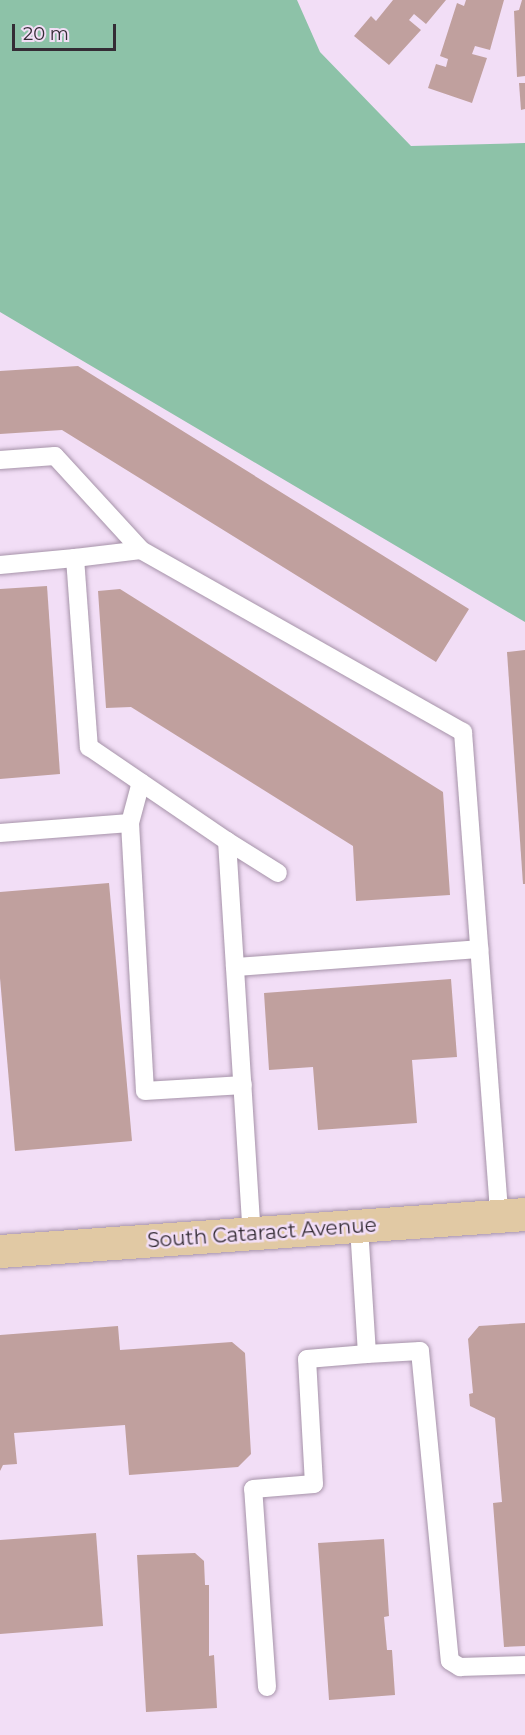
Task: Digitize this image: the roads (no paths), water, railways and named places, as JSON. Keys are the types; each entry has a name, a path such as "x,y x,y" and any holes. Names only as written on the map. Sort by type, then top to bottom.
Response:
{"main road":[{"name":"South Cataract Avenue","path":"0,1251 512,1215"}],"lane":[{"path":"0,460 55,456 141,550 464,732 479,949 512,1215"},
{"path":"0,565 141,550"},
{"path":"75,558 90,747 227,841 278,873"},
{"path":"141,782 130,823 145,1091 243,1085"},
{"path":"0,832 130,823"},
{"path":"227,841 252,1234"},
{"path":"236,967 479,949"},
{"path":"359,1226 367,1354"},
{"path":"267,1687 253,1489 314,1484 307,1359 420,1351 450,1660 460,1667 525,1665"}]}
